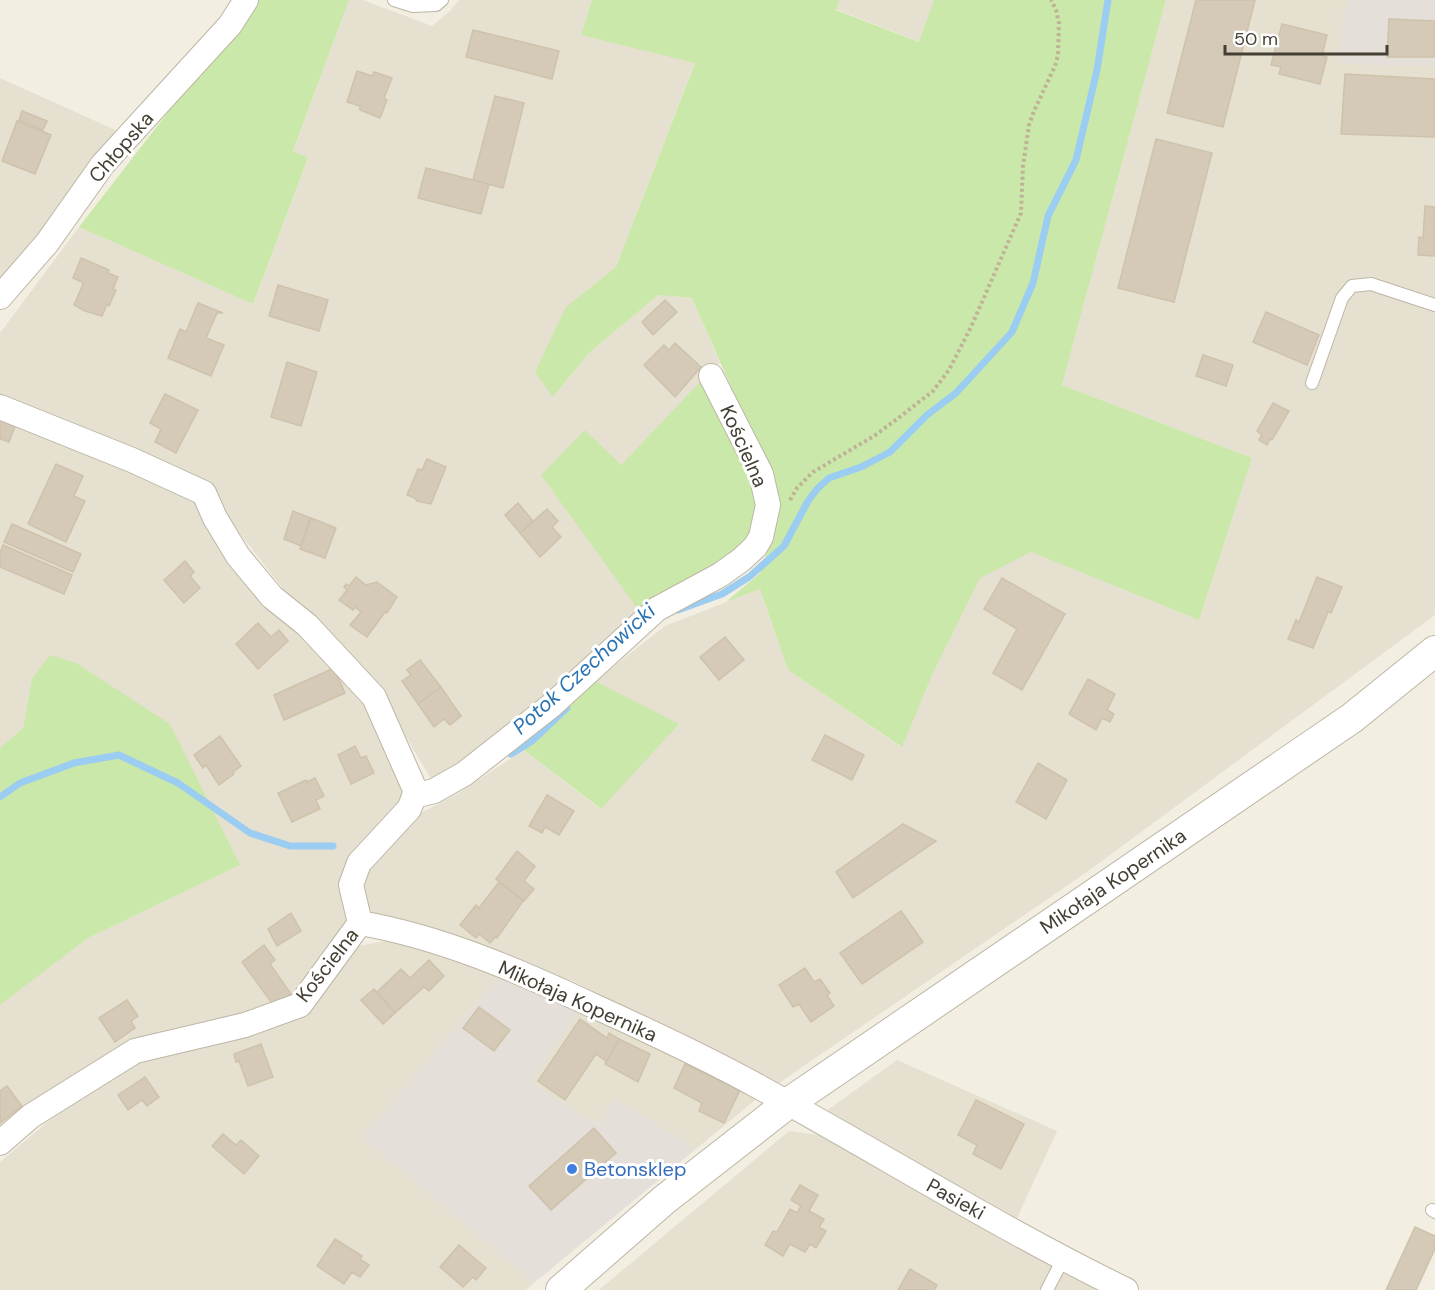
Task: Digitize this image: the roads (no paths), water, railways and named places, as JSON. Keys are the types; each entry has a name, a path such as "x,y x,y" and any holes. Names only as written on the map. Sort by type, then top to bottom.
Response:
{"street":[{"name":"Chłopska","path":"0,297 47,243 103,164 230,25 246,0"},
{"name":"Kościelna","path":"0,1143 31,1116 135,1051 245,1025 300,1005 360,923 351,885 359,863 409,809 414,796 434,791 464,774 552,705 657,609 720,575 755,547 761,537 768,505 761,474 711,376"},
{"path":"0,408 132,460 204,493 215,518 238,556 272,597 307,625 374,697 416,792 414,796"},
{"name":"Mikołaja Kopernika","path":"561,1290 664,1200 787,1104 1352,718 1435,651"},
{"name":"Mikołaja Kopernika","path":"360,923 398,930 518,971 652,1032 761,1088 787,1104"},
{"name":"Pasieki","path":"787,1104 1063,1259 1126,1290"}],"lane":[{"path":"394,0 413,6 424,6 436,5 442,0"},
{"path":"1312,383 1342,298 1352,286 1371,284 1435,305"},
{"path":"1047,1290 1063,1259"}],"waterway":[{"name":"Potok Czechowicki","path":"678,610 722,594 749,577 784,546 817,489 829,478 861,467 890,452 927,415 956,393 1012,332 1033,283 1048,216 1076,160 1097,70 1108,0"},
{"name":"Potok Czechowicki","path":"511,754 532,741 567,708"},
{"name":"Potok Czechowicki","path":"0,797 20,783 74,763 119,755 178,783 250,833 290,846 333,846"}],"place":[{"name":"Betonsklep","path":"572,1169"}]}
